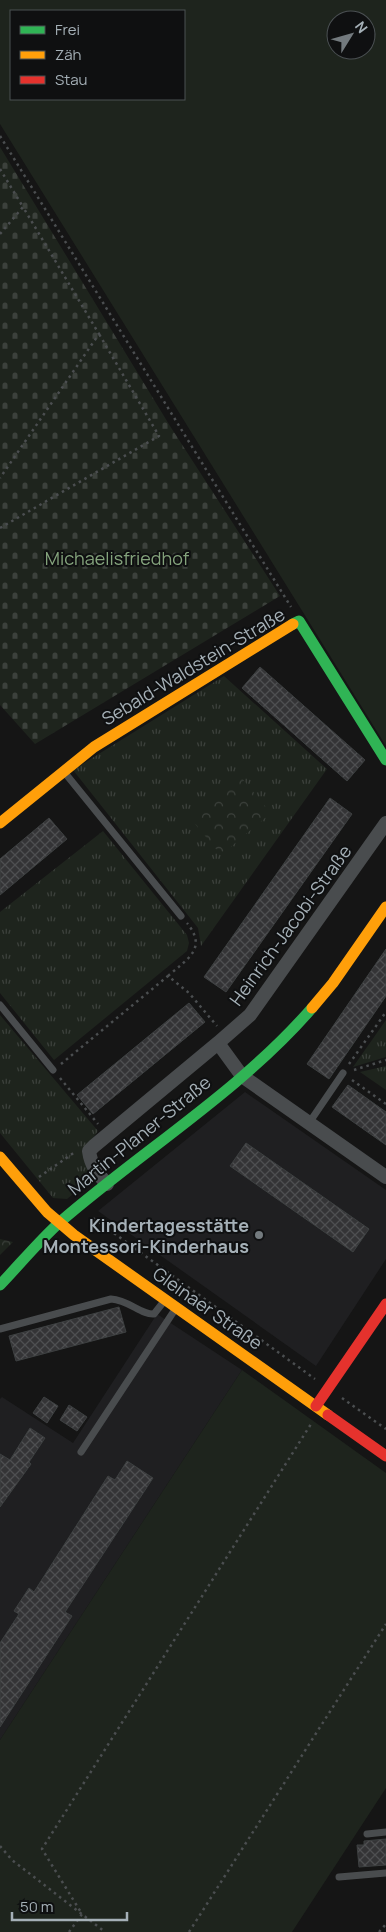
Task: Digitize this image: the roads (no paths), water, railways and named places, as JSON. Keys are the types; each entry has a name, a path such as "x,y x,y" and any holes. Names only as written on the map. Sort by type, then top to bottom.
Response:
{"street":[{"name":"Sebald-Waldstein-Straße","path":"0,823 94,747 299,621 386,760"},
{"name":"Heinrich-Jacobi-Straße","path":"107,1184 94,1168 89,1151 250,1015 386,823"},
{"name":"Martin-Planer-Straße","path":"0,1285 59,1223 242,1076 296,1026 315,1005 386,907"},
{"path":"222,1040 242,1076 386,1177"},
{"name":"Gleinaer Straße","path":"0,1156 25,1187 59,1223 386,1456"},
{"path":"316,1406 386,1304"}],"lane":[{"path":"63,771 181,916"},
{"path":"0,1005 53,1070"},
{"path":"309,1123 342,1073"},
{"path":"0,1329 111,1298 128,1302 148,1314 154,1314 165,1300"},
{"path":"81,1452 176,1308"},
{"path":"367,1834 386,1832"},
{"path":"339,1877 386,1873"}],"place":[{"name":"Kindertagesstätte Montessori-Kinderhaus","path":"259,1235"}],"park label":[{"name":"Michaelisfriedhof","path":"117,558"}]}
